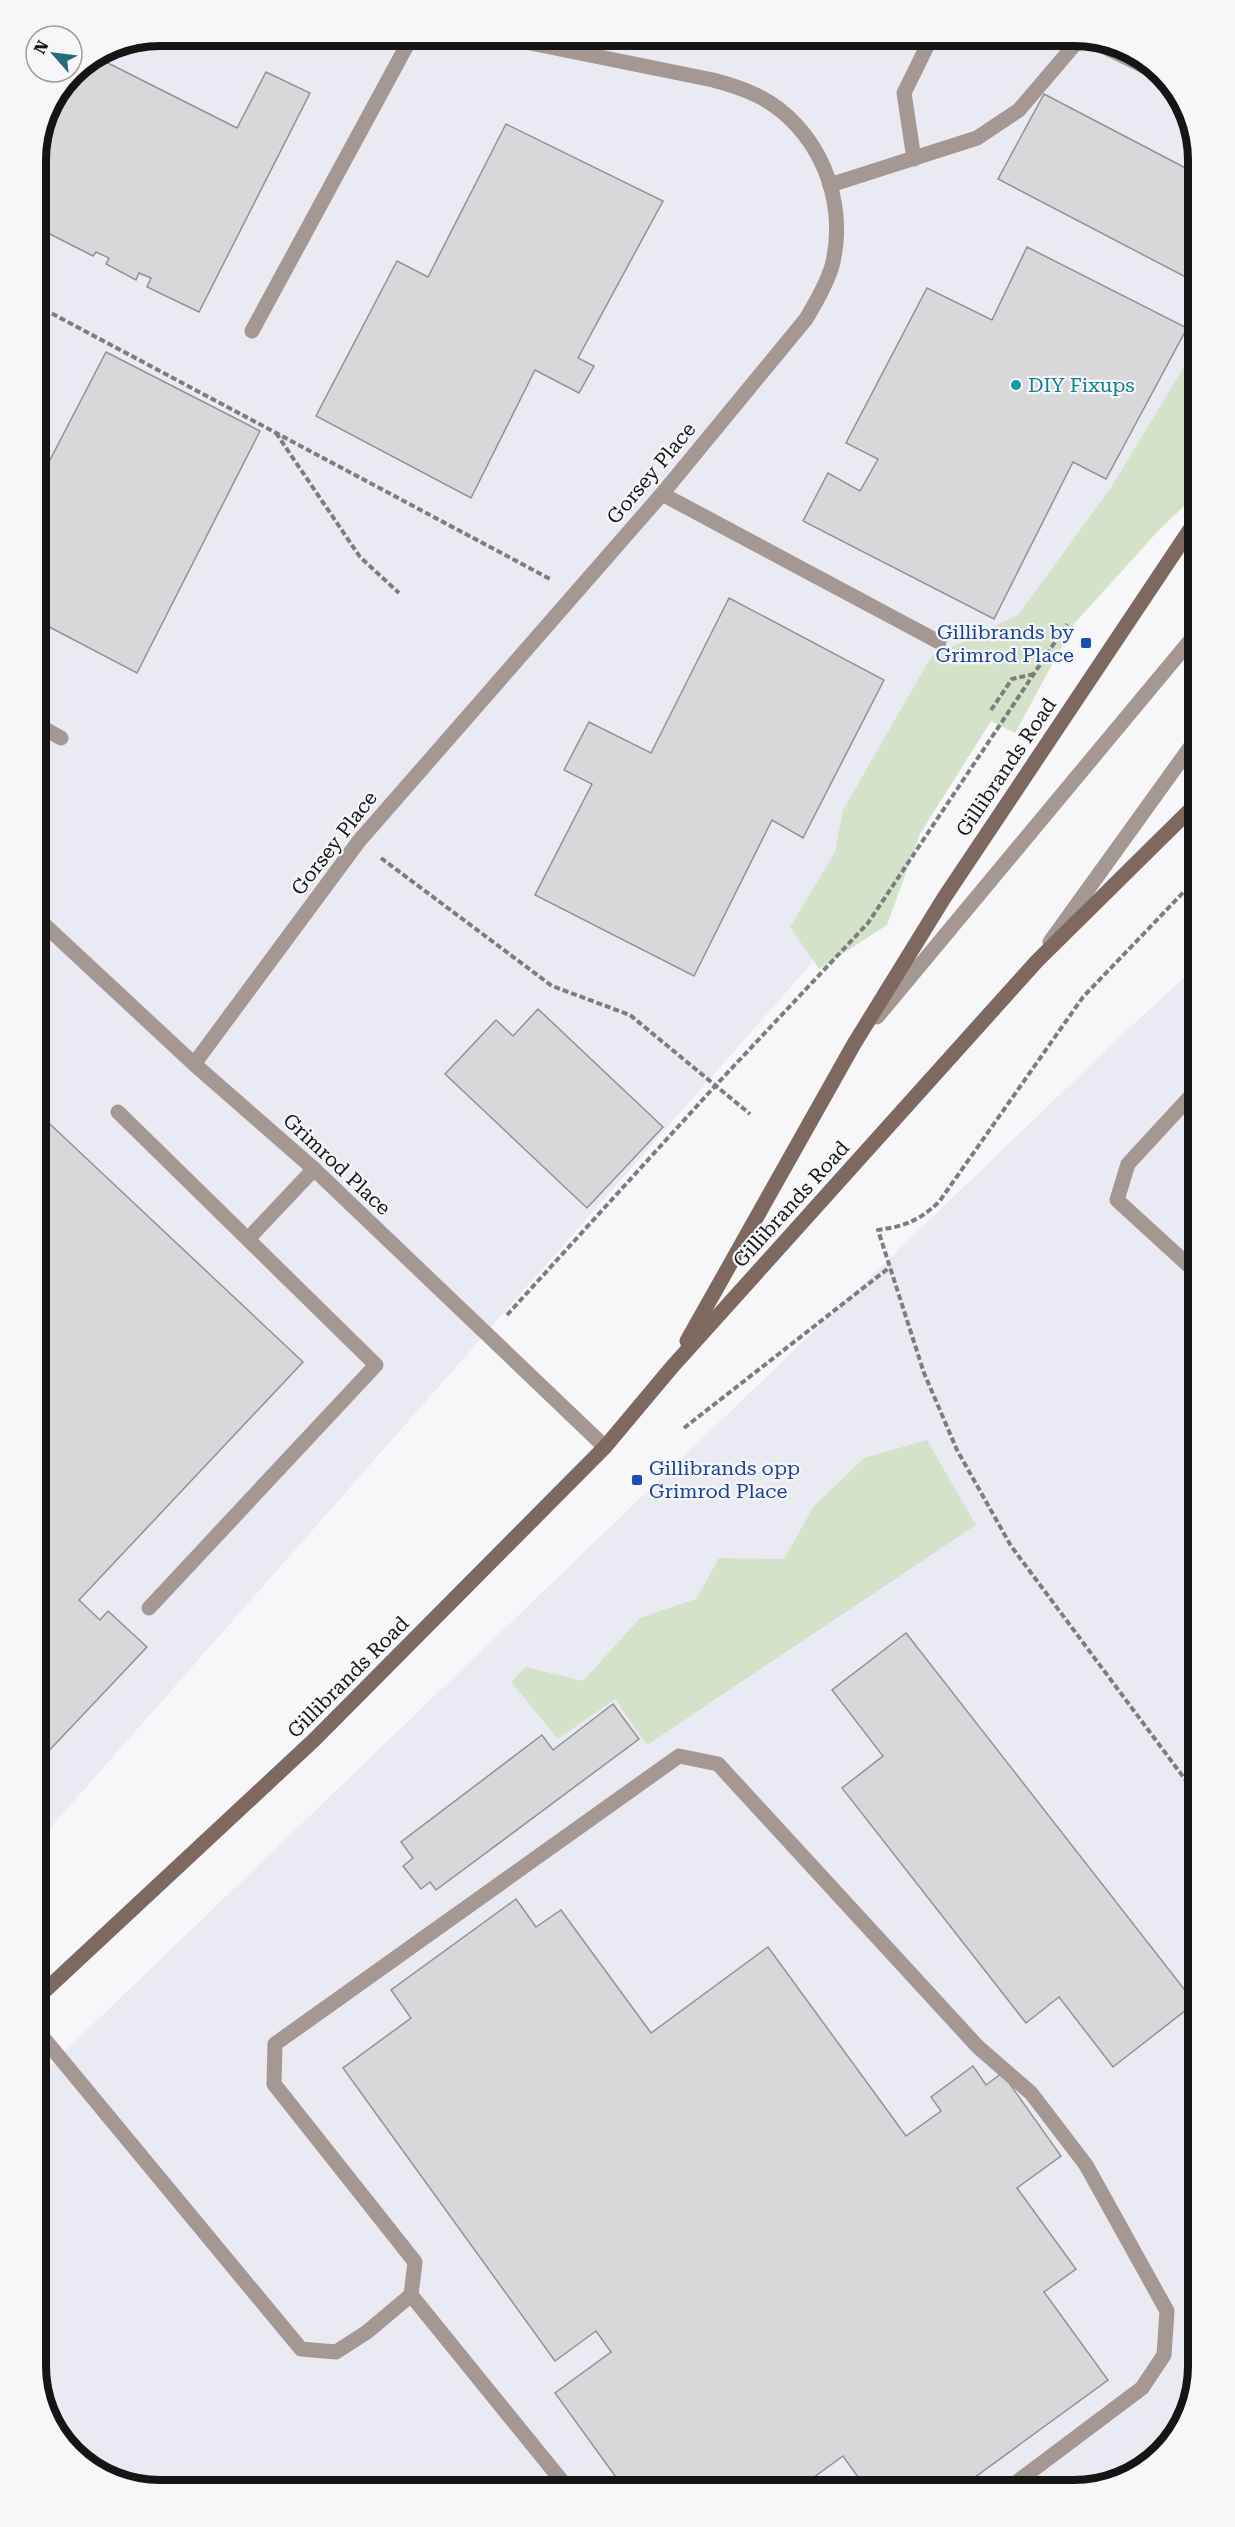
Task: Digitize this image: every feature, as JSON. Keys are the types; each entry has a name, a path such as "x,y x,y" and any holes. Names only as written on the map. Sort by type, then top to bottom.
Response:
{"street":[{"path":"252,331 406,47"},
{"name":"Gorsey Place","path":"194,1064 359,841 662,494 806,320 821,294 832,266 837,235 837,208 830,185 821,159 803,134 783,114 758,96 713,80 550,47"},
{"path":"914,159 904,93 927,47"},
{"path":"830,185 978,138 1019,110 1073,47"},
{"path":"662,494 939,642"},
{"name":"Gillibrands Road","path":"672,1367 854,1044 944,898 1188,532"},
{"name":"Gillibrands Road","path":"854,1044 1188,643"},
{"path":"47,730 61,738"},
{"name":"Gillibrands Road","path":"1037,961 1188,750"},
{"name":"Gillibrands Road","path":"46,1990 314,1740 605,1447 672,1367 1037,961 1188,812"},
{"name":"Grimrod Place","path":"47,927 194,1064 314,1169 605,1447"},
{"path":"1188,1099 1128,1164 1117,1200 1188,1265"},
{"path":"118,1112 376,1365 149,1608"},
{"path":"248,1239 314,1169"},
{"path":"46,2041 301,2349 336,2352 367,2332 411,2295 415,2262 274,2084 275,2044 679,1756 718,1764 978,2047 1030,2093 1086,2165 1167,2311 1164,2355 1142,2388 1020,2480"},
{"path":"411,2295 561,2480"}],"path":[{"path":"47,311 576,592"},
{"path":"276,433 360,557 399,593"},
{"path":"489,1336 716,1085 868,923 1067,624"},
{"path":"992,710 1012,679 1034,674"},
{"path":"359,841 552,986 630,1015 750,1114"},
{"path":"1188,887 1083,997 939,1202 921,1218 902,1226 878,1230 924,1372 953,1440 1011,1546 1188,1783"},
{"path":"684,1428 890,1267"}],"shaded area":[{"path":"153,47 1082,47 1104,50 1131,62 1155,80 1173,104 1185,131 1188,153 1188,414 855,914 46,1832 47,146 58,110 70,91 76,84 84,84 85,75 117,55 131,50"},
{"path":"1188,974 1188,2381 1177,2417 1165,2436 1144,2457 1131,2465 1104,2477 1089,2480 153,2480 110,2469 91,2457 70,2436 55,2410 50,2396 46,2366 46,2069 1127,1030"}],"green space":[{"path":"1188,360 1188,502 1159,530 1074,624 1015,733 991,721 920,834 887,925 819,969 790,927 835,852 843,810 931,657 1018,615 1110,489"},
{"path":"927,1440 976,1525 647,1745 615,1699 558,1739 511,1682 526,1667 583,1681 640,1618 696,1599 719,1558 784,1559 814,1506 864,1458"}],"building":[{"path":"105,61 237,128 266,72 310,93 199,312 147,287 151,278 139,273 136,280 106,264 109,258 96,252 93,256 47,233 47,146 58,110 66,97 76,84 84,84 84,76 97,66"},
{"path":"1044,94 1188,169 1188,278 998,179"},
{"path":"506,124 663,201 578,358 594,366 579,393 535,370 471,498 316,416 397,261 428,277"},
{"name":"DIY Fixups","path":"1027,247 1187,328 1106,479 1073,462 994,619 803,521 828,473 860,491 878,459 846,443 927,288 992,320"},
{"path":"106,352 260,431 137,673 47,626 47,466"},
{"path":"729,598 884,680 803,838 772,820 694,976 535,895 592,784 564,770 589,722 651,753"},
{"path":"538,1009 663,1127 587,1208 445,1074 496,1020 513,1036"},
{"path":"47,1121 303,1362 79,1600 100,1620 108,1611 147,1647 46,1754"},
{"path":"906,1633 1188,1994 1188,2008 1113,2067 1059,1997 1026,2023 842,1788 883,1756 832,1690"},
{"path":"613,1704 639,1739 436,1890 430,1882 421,1889 403,1866 413,1858 401,1842 542,1735 553,1750"},
{"path":"516,1899 536,1927 561,1910 651,2033 768,1947 906,2136 941,2111 931,2097 973,2066 986,2085 1002,2073 1061,2156 1017,2188 1076,2269 1044,2292 1108,2380 971,2480 860,2480 843,2456 810,2480 618,2480 555,2393 611,2352 596,2331 555,2361 343,2068 411,2018 391,1990"}],"place":[{"name":"DIY Fixups","path":"1016,385"},
{"name":"Gillibrands by Grimrod Place","path":"1086,643"},
{"name":"Gillibrands opp Grimrod Place","path":"637,1480"}]}
